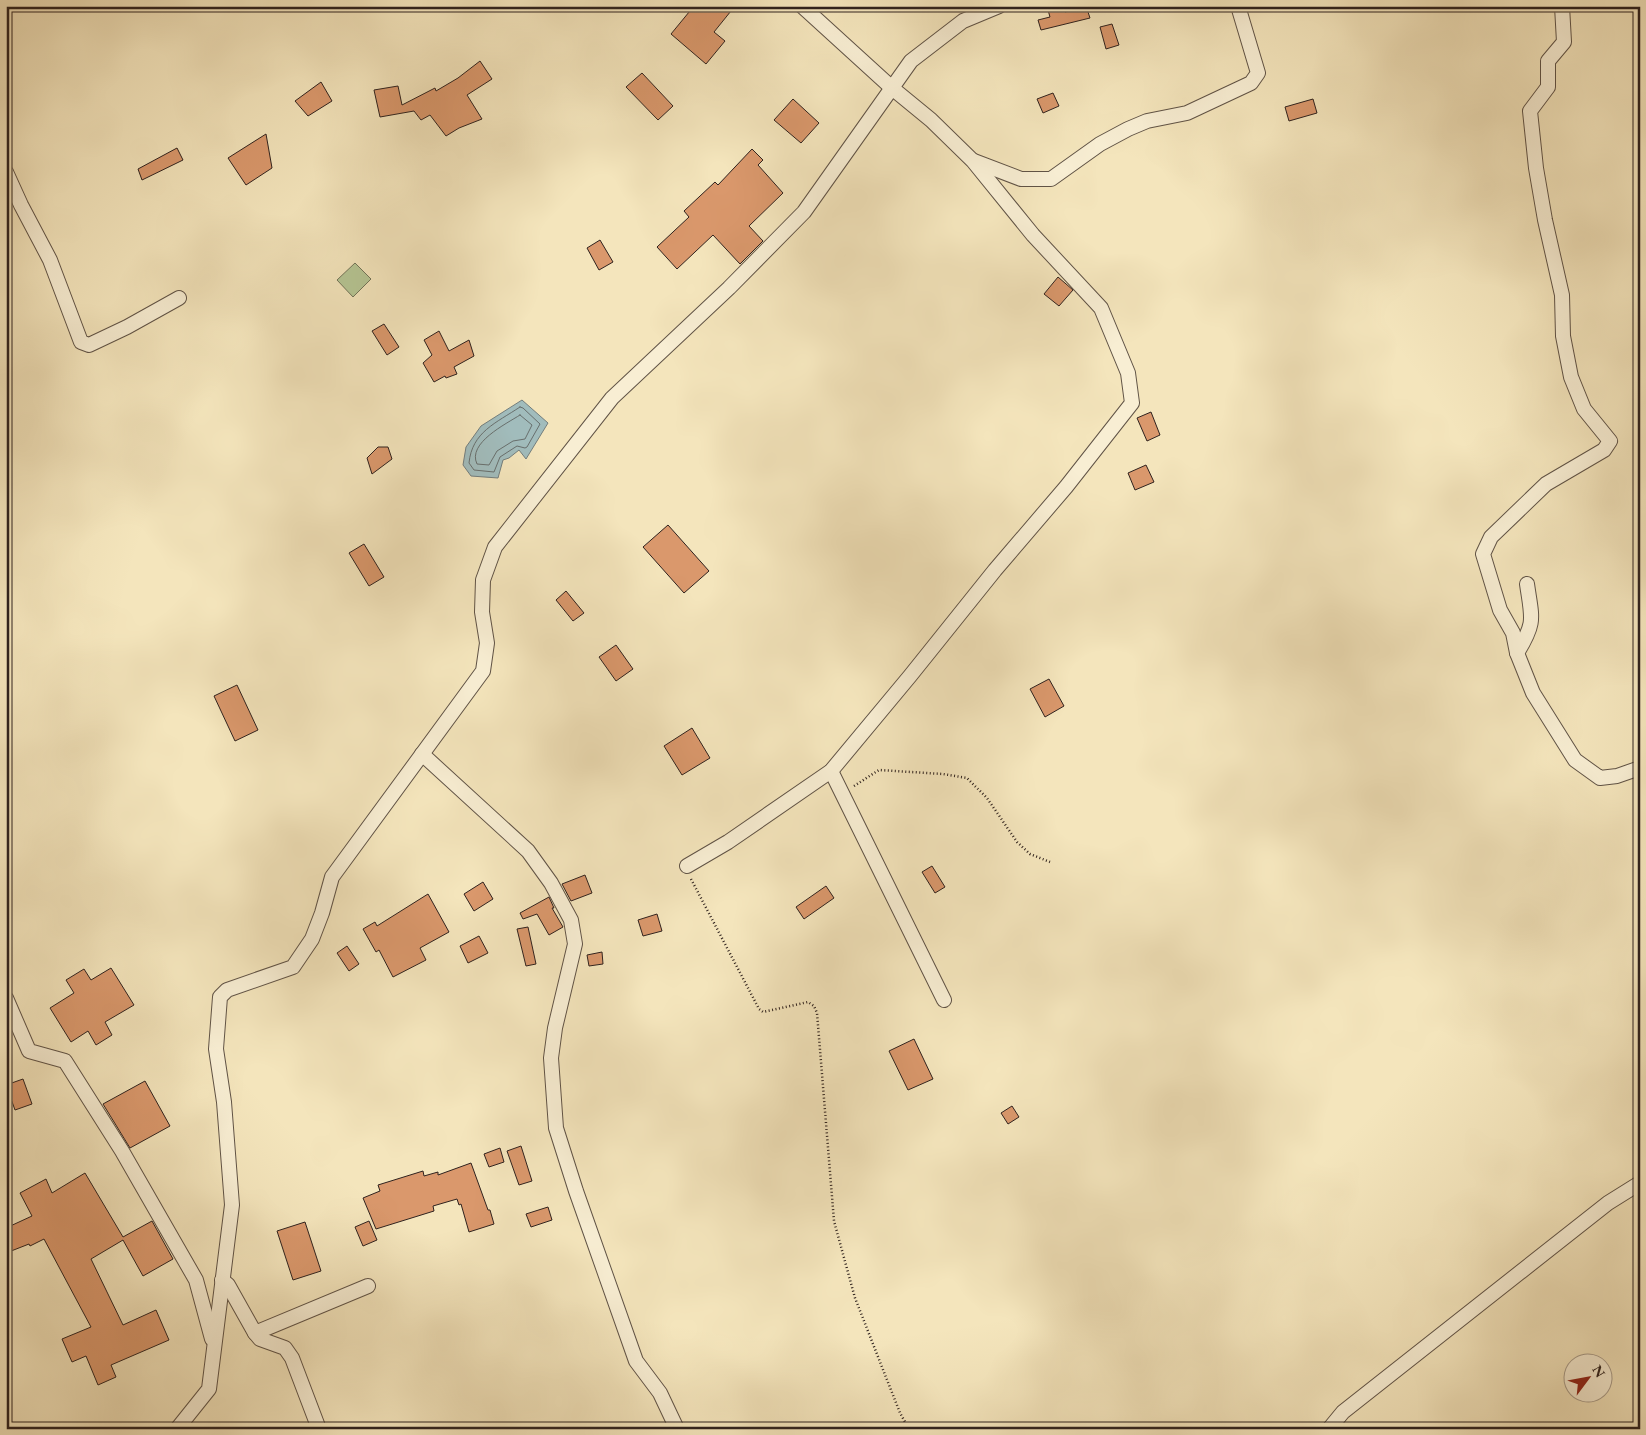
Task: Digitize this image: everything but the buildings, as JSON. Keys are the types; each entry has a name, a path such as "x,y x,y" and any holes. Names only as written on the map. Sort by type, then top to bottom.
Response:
{"street":[{"path":"688,866 728,842 830,771 995,570 1066,487 1132,403 1128,374 1101,308 1033,235 973,161 931,120 892,88 802,6"},
{"path":"176,1429 209,1389 232,1205 224,1102 216,1049 220,997 227,990 293,967 312,939 322,913 332,877 483,671 487,644 482,612 483,580 495,547 612,398 729,288 804,212 911,61 963,21 999,6"},
{"path":"973,161 1021,179 1051,179 1100,144 1128,129 1147,121 1187,113 1251,84 1258,73 1238,6"},
{"path":"1562,6 1564,42 1548,61 1548,87 1530,111 1536,168 1545,220 1562,295 1563,336 1570,377 1584,409 1610,441 1604,450 1546,484 1491,537 1483,554 1500,610 1514,634 1517,653 1533,693 1575,760 1600,778 1617,776 1640,768"},
{"path":"6,172 20,205 50,260 81,342 89,346 179,298"},
{"path":"1517,653 1529,634 1532,622 1527,584"},
{"path":"422,754 528,851 551,884 570,920 575,944 555,1028 551,1058 556,1128 636,1362 660,1393 677,1429"},
{"path":"830,771 944,1000"},
{"path":"6,998 29,1051 65,1061 122,1151 196,1280 214,1347"},
{"path":"1329,1429 1344,1412 1600,1209 1640,1183"},
{"path":"222,1280 228,1285 260,1339 284,1348 292,1358 319,1429"},
{"path":"255,1333 368,1286"}],"path":[{"path":"842,794 879,770 943,774 967,778 987,798 1017,842 1030,854 1050,862"},
{"path":"688,866 686,871 759,1009 763,1012 808,1002 814,1006 817,1014 834,1221 856,1298 900,1413 909,1429"}],"green space":[{"path":"355,263 371,279 353,297 337,280"}],"water":[{"path":"522,400 548,423 526,459 519,450 503,460 498,478 471,476 463,465 466,447 481,426"}]}
